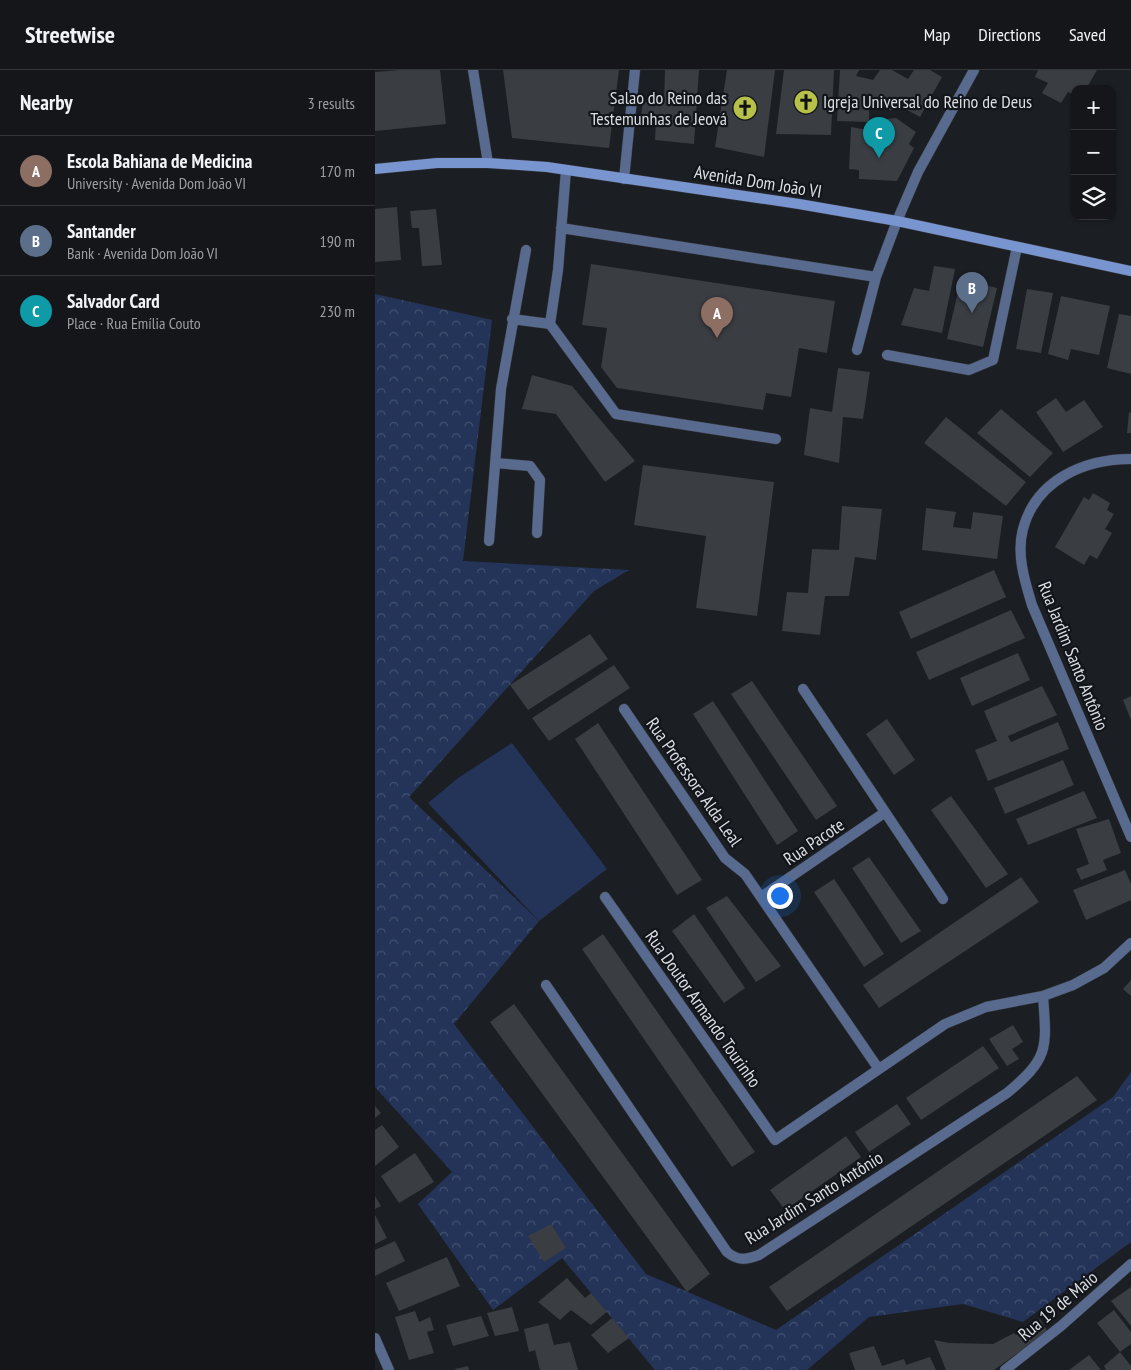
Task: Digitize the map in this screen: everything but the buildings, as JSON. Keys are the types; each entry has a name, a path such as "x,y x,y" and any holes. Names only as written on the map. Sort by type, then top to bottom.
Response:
{"main road":[{"name":"Avenida Dom João VI","path":"375,169 437,163 488,163 566,170 897,221 1131,271"}],"street":[{"path":"473,70 488,163"},
{"path":"624,178 635,70"},
{"path":"857,350 876,277 897,221 919,172 974,70"},
{"path":"566,170 551,324 616,414 776,439"},
{"path":"561,228 876,277"},
{"path":"887,355 969,370 993,360 1017,247"},
{"path":"489,541 501,389 512,319 526,250"},
{"path":"512,319 551,324"},
{"name":"Rua Jardim Santo Antônio","path":"1131,459 1094,463 1068,472 1047,487 1033,506 1022,530 1021,552 1023,578 1032,605 1131,837"},
{"path":"495,464 530,466 540,480 537,533"},
{"path":"803,689 943,900"},
{"name":"Rua Professora Alda Leal","path":"624,710 725,858 745,874 878,1068"},
{"name":"Rua Pacote","path":"761,897 884,813"},
{"name":"Rua Doutor Armando Tourinho","path":"605,897 775,1140 878,1068"},
{"path":"878,1068 945,1024 966,1014 1007,1002 1043,996 1073,985 1104,968 1131,943"},
{"name":"Rua Jardim Santo Antônio","path":"546,986 727,1252 736,1259 748,1260 759,1256 1007,1093 1027,1076 1040,1058 1046,1040 1043,996"},
{"name":"Rua 19 de Maio","path":"1005,1370 1061,1326 1131,1264"},
{"path":"375,1338 389,1370"}],"green space":[{"path":"375,294 492,320 463,561 629,570 594,591 409,797 539,921 454,1024 646,1274 776,1330 1113,1097 1131,1072 1131,1242 1023,1322 963,1304 869,1317 807,1370 655,1370 562,1258 493,1310 418,1204 452,1172 375,1087"},
{"path":"512,743 607,869 539,921 428,803 458,778"}],"place":[{"name":"Igreja Universal do Reino de Deus","path":"806,102"},
{"name":"Salao do Reino das Testemunhas de Jeová","path":"745,108"},
{"name":"Salvador Card","path":"879,158"},
{"name":"Santander","path":"972,313"},
{"name":"Escola Bahiana de Medicina","path":"717,338"}]}
